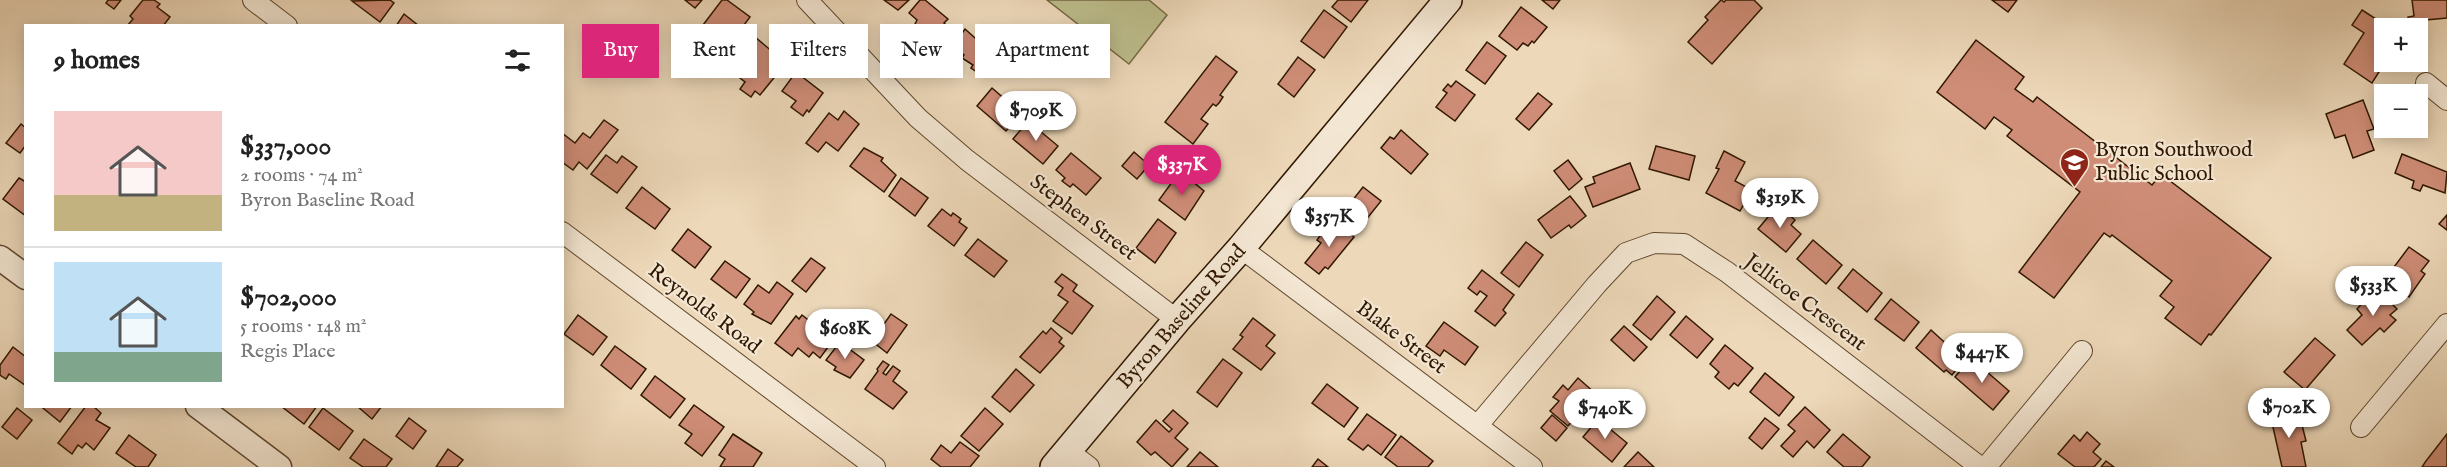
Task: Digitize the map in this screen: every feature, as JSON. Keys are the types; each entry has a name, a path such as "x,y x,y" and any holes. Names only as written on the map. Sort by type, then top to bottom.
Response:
{"main road":[{"name":"Byron Baseline Road","path":"1070,462 1177,320 1242,248 1448,0"}],"street":[{"path":"253,0 284,24"},
{"name":"Stephen Street","path":"807,0 918,118 967,159 1177,320"},
{"path":"2426,83 2447,100"},
{"name":"Reynolds Road","path":"564,234 875,467"},
{"name":"Jellicoe Crescent","path":"1478,425 1626,253 1654,243 1684,244 1726,272 1980,467"},
{"name":"Blake Street","path":"1242,248 1532,467"},
{"path":"0,258 24,276"},
{"path":"2361,427 2447,324"},
{"path":"1986,467 2082,351"},
{"path":"201,408 279,467"}],"green space":[{"path":"1047,0 1149,0 1167,15 1129,64 1110,49 1110,24 1078,24"}],"building":[{"path":"108,0 121,0 114,9 106,3"},
{"path":"143,0 154,0 160,4 157,7 170,17 165,24 129,24 133,19 130,16"},
{"path":"390,0 394,3 380,22 352,1"},
{"path":"685,0 702,0 695,8"},
{"path":"722,0 727,0 750,17 745,24 704,24"},
{"path":"884,0 909,0 898,10"},
{"path":"920,0 925,0 948,19 945,24 915,24 917,20 909,13"},
{"path":"1338,0 1368,0 1351,22 1332,7"},
{"path":"1542,0 1560,0 1553,9"},
{"path":"1721,0 1724,2 1726,0 1754,0 1762,8 1712,64 1688,42 1708,20 1705,17"},
{"path":"1992,0 2017,0 2008,12"},
{"path":"2412,0 2447,0 2447,18 2428,20 2428,18 2408,18 2414,16"},
{"path":"1521,7 1547,27 1534,43 1532,41 1528,46 1523,43 1517,50 1499,36"},
{"path":"1324,10 1347,27 1324,58 1301,41"},
{"path":"2362,10 2374,18 2374,72 2379,72 2372,83 2344,64 2364,33 2352,25"},
{"path":"404,14 416,24 397,24"},
{"path":"965,29 975,38 975,71 971,68 973,65 963,59 963,32"},
{"path":"757,39 769,49 769,78 774,78 760,95 755,91 751,97 740,89 745,82 740,78 757,78"},
{"path":"1976,40 2024,77 2015,89 2033,102 2037,97 2152,185 2161,174 2271,258 2201,345 2165,318 2174,307 2160,296 2172,281 2112,235 2110,237 2104,233 2054,298 2019,272 2080,192 2007,136 2012,130 1994,117 1985,129 1937,92"},
{"path":"1487,42 1506,56 1485,84 1466,70"},
{"path":"1216,56 1237,72 1220,95 1223,97 1219,103 1216,106 1213,104 1201,119 1208,124 1193,144 1165,122"},
{"path":"1298,57 1315,70 1294,97 1278,84"},
{"path":"792,78 804,78 823,93 809,112 807,110 803,116 791,107 796,101 782,91"},
{"path":"1456,81 1475,95 1455,121 1436,107 1447,93 1443,90 1448,84 1451,87"},
{"path":"992,88 1021,113 1006,131 977,106"},
{"path":"1538,93 1552,104 1529,130 1516,119"},
{"path":"2363,100 2374,129 2367,131 2374,150 2353,158 2345,135 2335,138 2326,114"},
{"path":"844,111 859,124 838,151 826,142 818,152 806,143 829,113 838,120"},
{"path":"604,120 618,130 587,169 579,162 573,170 564,163 564,135 575,143 583,133 590,138"},
{"path":"1028,121 1058,146 1043,164 1013,139"},
{"path":"21,124 24,126 24,148 20,153 6,143"},
{"path":"1401,130 1428,154 1411,174 1381,148 1390,137 1394,139"},
{"path":"1656,146 1695,156 1689,180 1649,169"},
{"path":"864,148 883,158 881,161 896,175 884,192 850,166"},
{"path":"1724,151 1745,162 1735,181 1752,190 1740,211 1706,193 1719,169 1716,168"},
{"path":"1134,152 1149,165 1137,179 1122,166"},
{"path":"1071,153 1101,178 1086,195 1073,184 1070,187 1062,181 1065,178 1056,170"},
{"path":"2402,154 2447,172 2445,193 2423,185 2420,191 2412,188 2414,181 2395,173"},
{"path":"606,155 617,163 622,156 637,167 617,193 591,174"},
{"path":"1568,160 1582,179 1569,190 1554,171"},
{"path":"1630,163 1640,189 1593,207 1585,187 1595,183 1593,177"},
{"path":"1180,171 1204,191 1185,220 1159,200"},
{"path":"19,178 24,181 24,215 3,199"},
{"path":"901,178 928,198 915,216 889,196"},
{"path":"1763,182 1780,191 1771,210 1754,201"},
{"path":"642,187 670,209 655,229 626,208"},
{"path":"1363,187 1381,201 1358,230 1340,216"},
{"path":"1570,196 1586,216 1571,228 1569,225 1551,238 1538,220"},
{"path":"1778,205 1795,220 1791,225 1801,234 1786,252 1758,229"},
{"path":"942,209 951,216 953,213 961,219 959,222 967,228 954,246 928,226"},
{"path":"2447,215 2447,230 2439,224"},
{"path":"1158,219 1176,233 1155,263 1136,248"},
{"path":"1336,222 1354,237 1328,269 1325,267 1319,274 1305,263 1321,243 1317,240 1322,233 1326,236"},
{"path":"688,229 711,247 695,268 672,250"},
{"path":"978,239 1007,261 994,277 965,255"},
{"path":"1813,240 1842,265 1826,284 1797,259"},
{"path":"1526,242 1543,255 1519,287 1501,273"},
{"path":"2409,247 2429,261 2421,271 2425,274 2409,297 2389,282 2395,274 2391,271"},
{"path":"811,258 825,268 806,292 792,281"},
{"path":"725,261 750,279 736,298 711,279"},
{"path":"1853,269 1882,293 1867,312 1838,288"},
{"path":"1482,270 1514,295 1503,310 1506,313 1495,326 1475,311 1487,296 1480,291 1477,295 1468,288"},
{"path":"1062,274 1077,285 1073,291 1093,306 1072,334 1053,321 1068,302 1058,295 1063,288 1055,282"},
{"path":"777,282 793,294 771,324 752,314 754,312 744,304 758,285 769,293"},
{"path":"2374,286 2397,309 2390,315 2396,320 2384,332 2380,328 2362,345 2347,330 2362,315 2357,309 2365,300 2370,305 2372,303 2365,296"},
{"path":"1657,296 1675,312 1651,340 1633,325"},
{"path":"1891,299 1919,322 1904,341 1875,319"},
{"path":"818,314 836,327 830,336 834,339 820,358 813,352 809,357 798,348 792,356 775,343 796,316 799,319 802,315 811,322"},
{"path":"891,314 907,325 887,353 872,341"},
{"path":"578,315 607,337 593,355 564,334"},
{"path":"1686,316 1713,339 1697,358 1670,335"},
{"path":"1253,318 1275,335 1266,346 1275,353 1261,370 1233,349 1243,337 1240,335"},
{"path":"1444,322 1478,347 1465,365 1444,350 1440,356 1426,346"},
{"path":"1624,326 1647,347 1634,361 1611,340"},
{"path":"1051,328 1062,338 1059,342 1064,346 1040,373 1020,357 1043,331 1046,334"},
{"path":"1931,330 1964,360 1952,375 1946,370 1944,372 1916,348"},
{"path":"2315,338 2335,355 2305,390 2284,372"},
{"path":"840,342 864,360 850,378 834,370 836,367 826,360"},
{"path":"1725,345 1753,368 1738,386 1734,383 1729,389 1715,377 1719,372 1710,364"},
{"path":"615,346 646,369 631,389 601,365"},
{"path":"13,347 24,355 24,384 9,374 6,379 0,375 0,365"},
{"path":"1971,358 2009,391 1993,410 1955,377"},
{"path":"1223,359 1242,373 1217,407 1197,392"},
{"path":"883,361 889,365 883,373 886,375 893,366 900,371 893,381 907,392 893,409 865,389"},
{"path":"1016,369 1034,385 1010,412 992,397"},
{"path":"1765,373 1794,397 1779,416 1750,392"},
{"path":"655,376 685,399 670,418 641,395"},
{"path":"1578,378 1596,394 1568,426 1550,411 1559,401 1553,397 1563,385 1568,390"},
{"path":"1327,384 1358,408 1344,427 1312,403"},
{"path":"694,405 724,427 702,456 685,443 692,434 679,425"},
{"path":"1805,407 1830,430 1814,448 1807,441 1793,457 1781,446 1795,431 1788,425"},
{"path":"17,408 32,420 17,439 2,427"},
{"path":"43,408 70,408 60,422"},
{"path":"84,408 95,408 101,413 96,420 110,428 94,450 86,443 82,448 78,445 72,454 58,443"},
{"path":"284,408 316,408 304,424"},
{"path":"323,408 353,431 339,450 309,427"},
{"path":"359,408 380,408 372,419"},
{"path":"985,408 1003,424 979,451 961,436"},
{"path":"2293,409 2296,422 2301,421 2306,441 2301,442 2306,467 2282,467 2270,414"},
{"path":"1173,410 1188,423 1175,438 1188,449 1172,467 1155,452 1151,455 1137,442 1156,420 1169,432 1172,429 1163,421"},
{"path":"1367,414 1396,435 1381,455 1368,445 1363,450 1348,439"},
{"path":"1552,415 1567,428 1556,441 1541,428"},
{"path":"409,418 426,431 413,449 396,436"},
{"path":"1765,418 1779,429 1762,449 1749,438"},
{"path":"1598,419 1627,443 1612,462 1583,437"},
{"path":"2087,432 2100,444 2093,452 2101,459 2094,467 2075,467 2058,454 2074,435 2080,441"},
{"path":"733,434 762,453 753,467 720,467 725,459 719,455"},
{"path":"1843,434 1870,457 1862,467 1844,467 1827,452"},
{"path":"2447,434 2447,467 2422,467 2426,461"},
{"path":"129,435 156,455 148,467 136,467 116,453"},
{"path":"1401,436 1433,461 1428,467 1398,467 1385,457"},
{"path":"364,439 392,459 386,467 363,467 350,458"},
{"path":"960,442 979,456 970,467 941,467 931,459 941,445 951,453"},
{"path":"448,449 463,460 457,467 436,467"},
{"path":"1200,452 1218,467 1187,467"},
{"path":"1638,452 1654,467 1624,467"},
{"path":"1318,459 1328,467 1312,467"},
{"path":"2106,461 2114,467 2101,467"}],"place":[{"name":"Byron Southwood Public School","path":"2074,188"}]}
